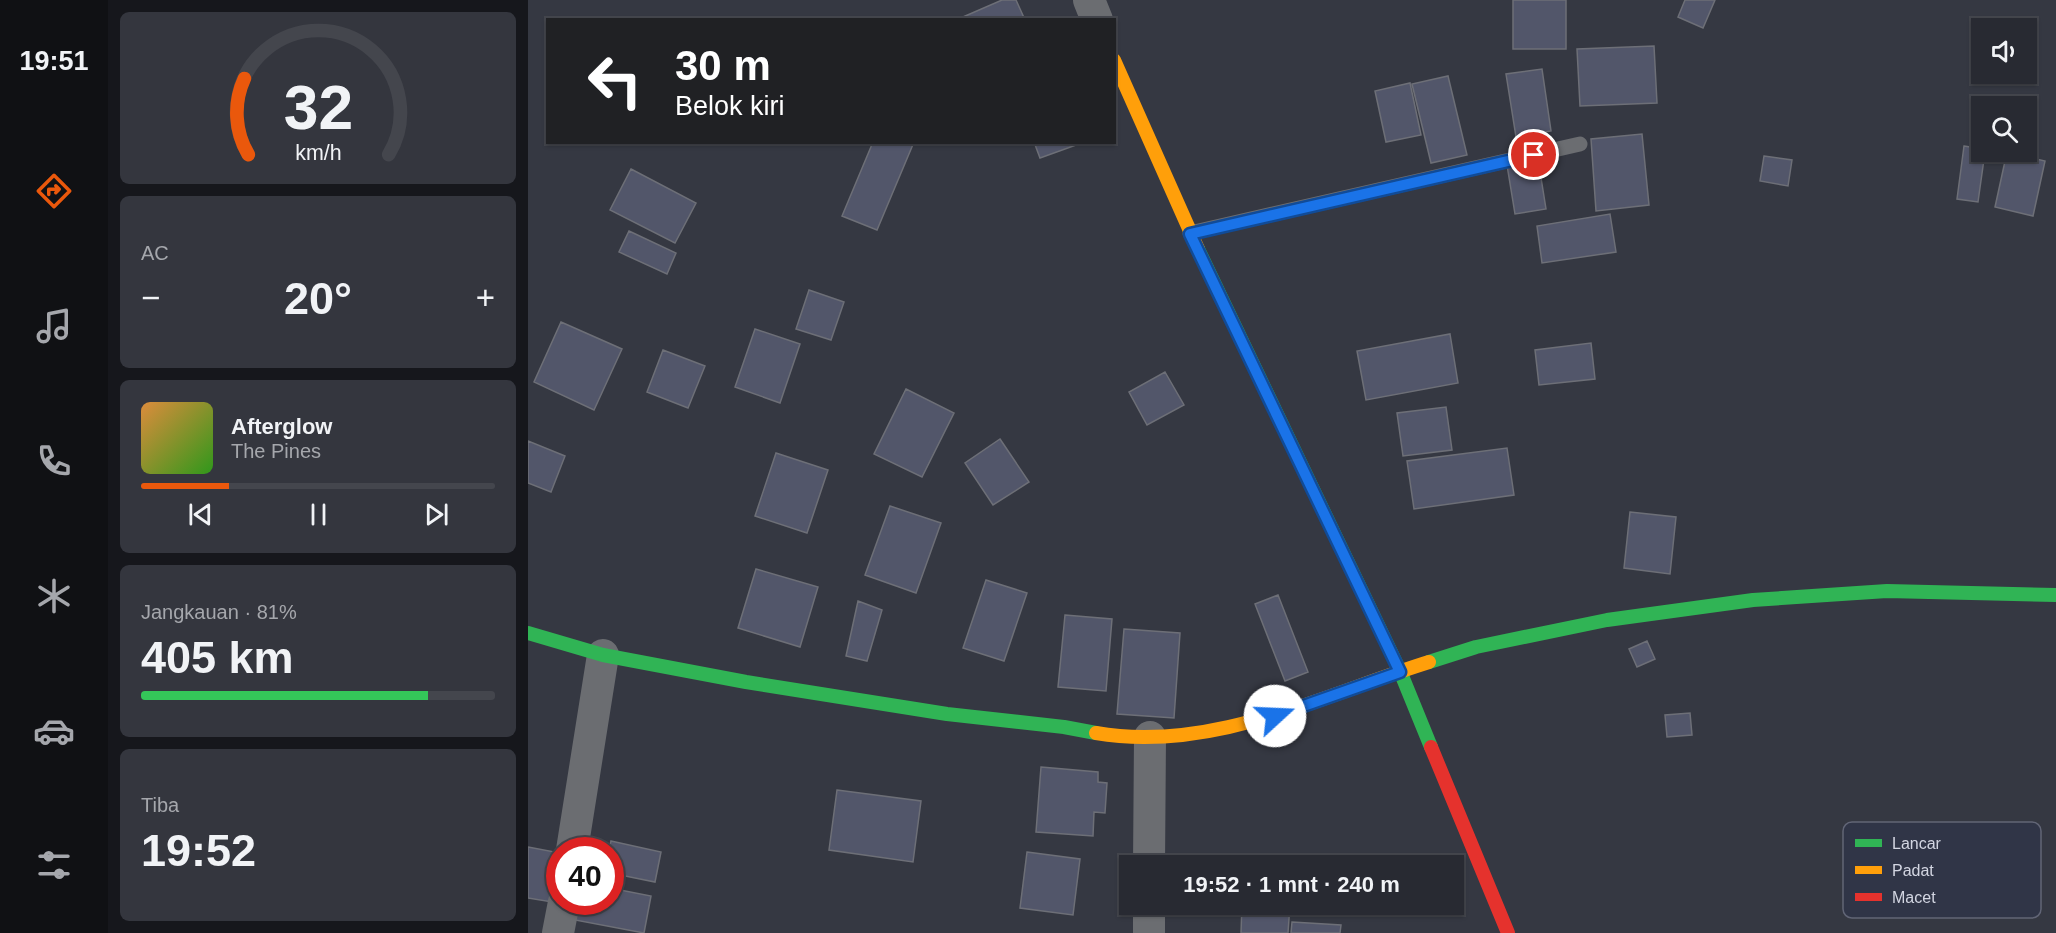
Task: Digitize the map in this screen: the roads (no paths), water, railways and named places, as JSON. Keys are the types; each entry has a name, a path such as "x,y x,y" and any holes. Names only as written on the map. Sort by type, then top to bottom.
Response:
{"street":[{"path":"1089,0 1096,18"},
{"path":"1116,65 1190,234 1400,672 1508,933"},
{"path":"528,633 603,655 746,682 947,714 1064,727 1109,735 1150,737 1180,736 1275,716 1476,647 1607,620 1753,600 1887,591 2056,595"},
{"path":"574,837 603,655"},
{"path":"1149,855 1150,737"},
{"path":"558,933 561,915"},
{"path":"1149,915 1149,933"}],"lane":[{"path":"1190,234 1580,144"}]}
